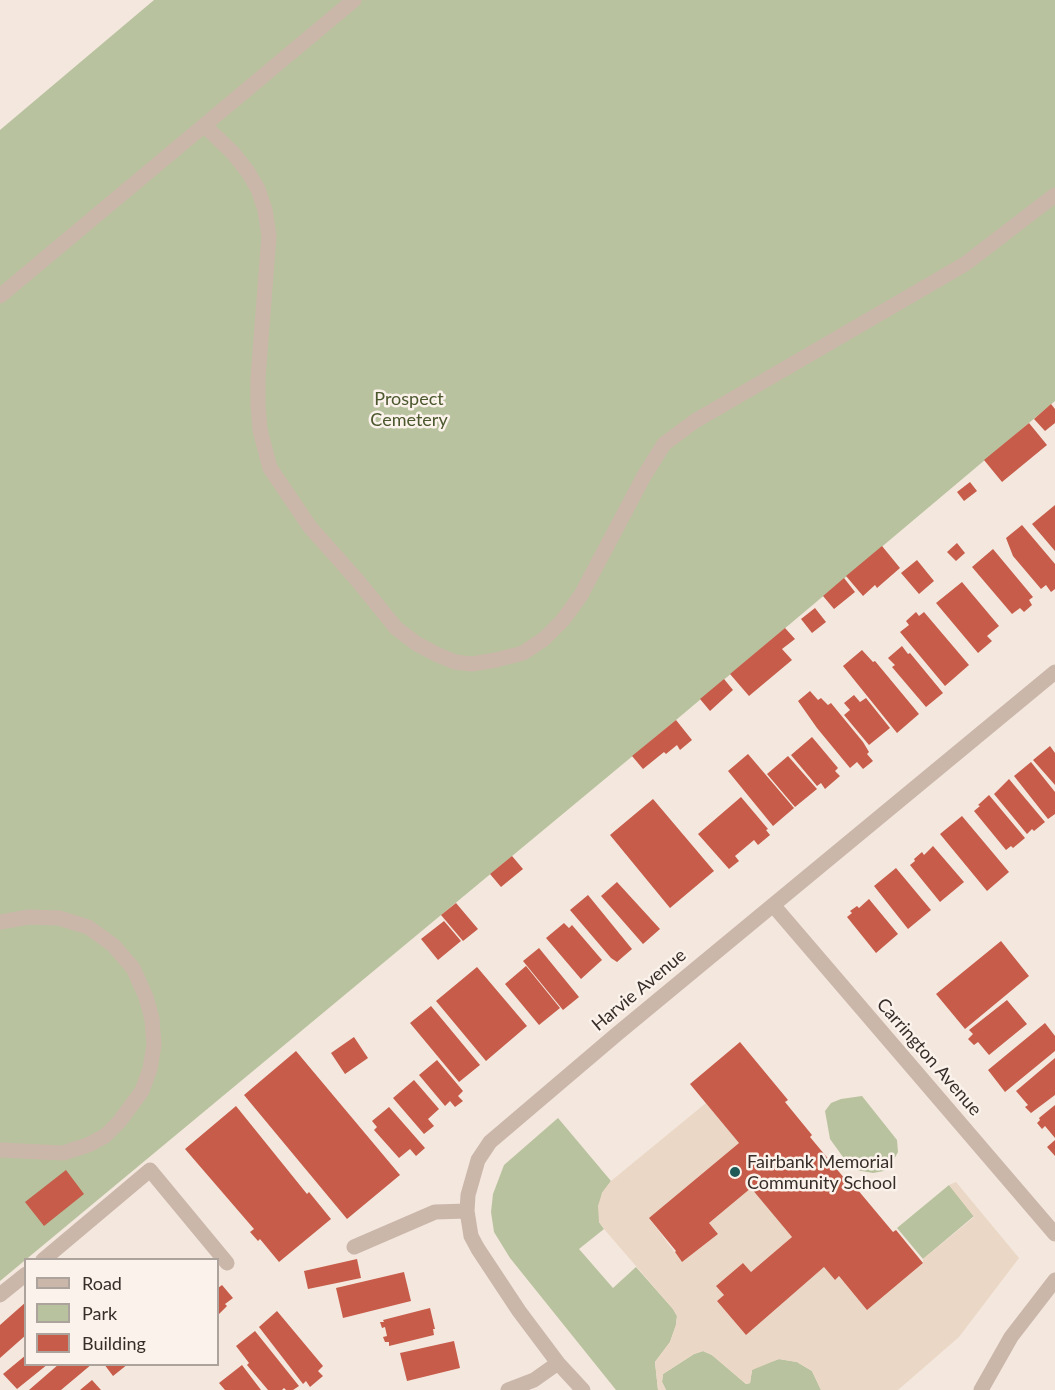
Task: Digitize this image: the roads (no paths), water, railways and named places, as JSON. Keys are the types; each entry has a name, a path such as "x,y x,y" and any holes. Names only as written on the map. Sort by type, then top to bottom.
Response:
{"street":[{"path":"0,297 354,0"},
{"path":"206,126 248,172 258,189 265,210 269,236 258,405 260,430 270,468 310,526 396,628 417,644 438,655 455,662 472,664 523,653 544,639 563,620 581,596 664,444 694,421 965,264 1055,195"},
{"name":"Harvie Avenue","path":"583,1390 558,1363 519,1311 471,1236 467,1211 472,1178 478,1160 490,1142 1055,672"},
{"name":"Carrington Avenue","path":"773,905 1055,1234"},
{"path":"0,922 29,917 58,918 88,927 113,945 133,968 146,996 152,1019 154,1045 150,1069 142,1091 119,1122 105,1136 88,1145 63,1153 0,1150"},
{"path":"45,1258 150,1170 227,1263"},
{"path":"354,1247 435,1212 467,1211"},
{"path":"0,1295 24,1276"},
{"path":"981,1390 1011,1337 1055,1280"},
{"path":"508,1390 534,1380 558,1363"}],"place":[{"name":"Fairbank Memorial Community School","path":"735,1172"}],"park label":[{"name":"Prospect Cemetery","path":"409,409"}]}
